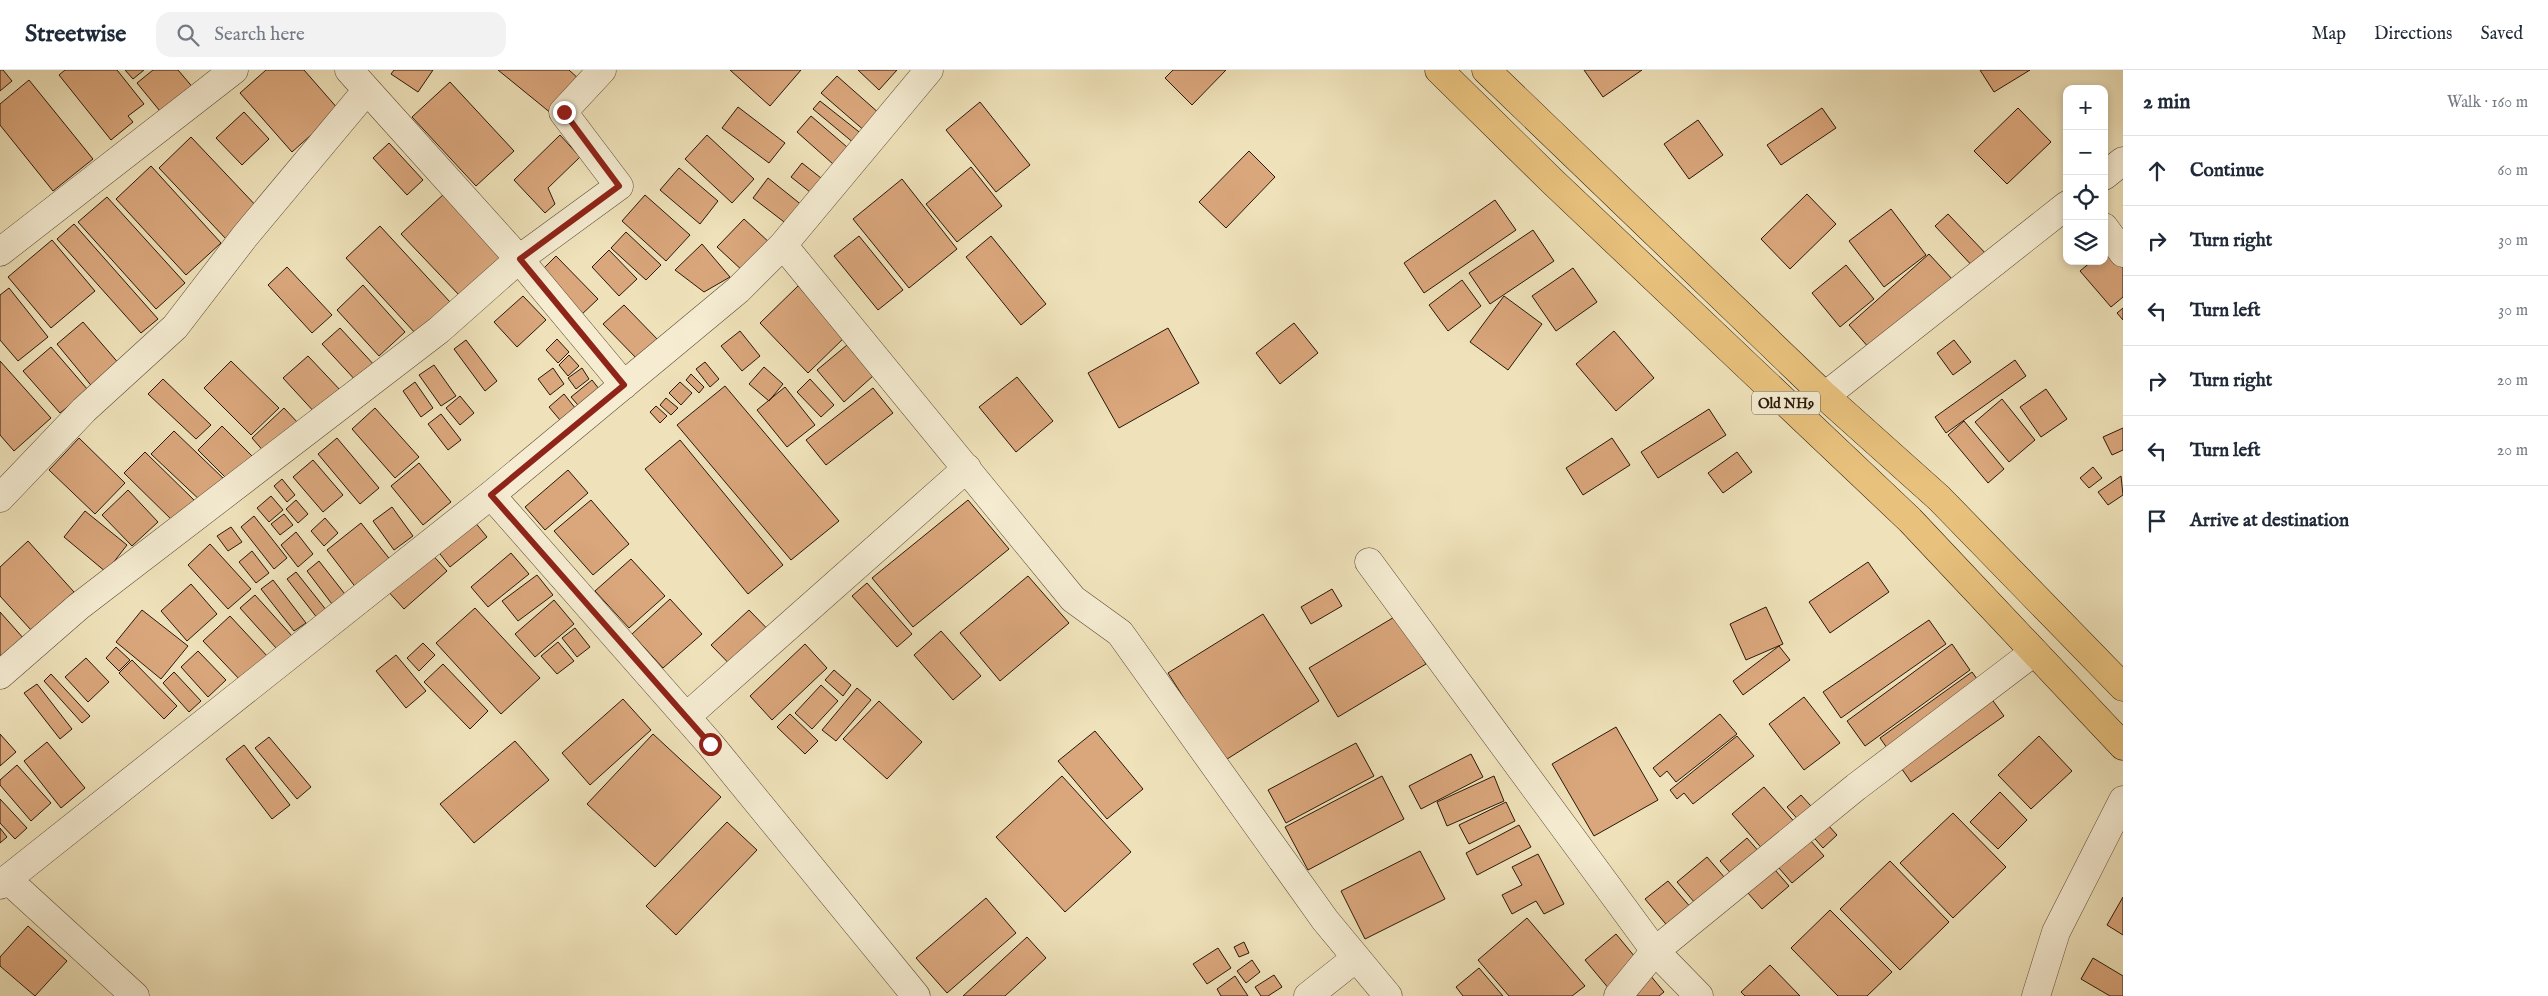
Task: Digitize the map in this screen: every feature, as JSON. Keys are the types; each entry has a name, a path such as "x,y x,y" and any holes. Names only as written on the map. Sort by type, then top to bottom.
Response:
{"main road":[{"name":"Old NH9","path":"1439,70 1567,195 1910,520 2123,746"},
{"name":"Old NH9","path":"1486,70 1825,396 1938,498 2123,687"}],"street":[{"path":"0,252 234,70"},
{"path":"349,70 520,259 624,385"},
{"path":"0,675 78,607 439,330 520,259 619,186 564,112 602,70"},
{"path":"135,996 3,882 491,495 738,290 783,245 929,70"},
{"path":"0,498 84,410 175,327 245,236 368,90"},
{"path":"2105,175 2123,161"},
{"path":"1825,396 2063,208"},
{"path":"2108,233 2123,254"},
{"path":"783,245 967,468 1072,599 1120,633 1325,920 1388,996"},
{"path":"686,717 967,468"},
{"path":"491,495 686,717 916,996"},
{"path":"1368,562 1485,722 1596,867 1655,951 1699,996"},
{"path":"1618,996 1655,951 1856,787 2034,652"},
{"path":"2036,996 2056,932 2123,800"},
{"path":"1308,996 1356,958"}],"building":[{"path":"0,70 3,70 12,81 0,91"},
{"path":"65,70 117,70 144,104 128,116 133,122 111,140 59,75"},
{"path":"125,70 144,70 133,79"},
{"path":"153,70 178,70 195,90 164,116 137,83"},
{"path":"266,70 304,70 339,110 292,152 240,93"},
{"path":"394,70 433,70 418,92 391,74"},
{"path":"498,70 569,70 580,80 552,114"},
{"path":"730,70 801,70 770,106"},
{"path":"858,70 897,70 879,90"},
{"path":"1173,70 1226,70 1192,105 1165,78"},
{"path":"1584,70 1642,70 1603,97"},
{"path":"1980,70 2030,70 1994,92"},
{"path":"837,76 880,114 866,132 821,93"},
{"path":"29,80 93,159 53,191 0,125 0,104"},
{"path":"450,82 514,151 476,186 412,117"},
{"path":"820,101 863,135 855,144 813,109"},
{"path":"980,102 1030,165 996,192 946,130"},
{"path":"738,107 785,143 769,163 722,128"},
{"path":"1822,108 1836,128 1781,165 1767,145"},
{"path":"2018,108 2051,142 2007,184 1974,151"},
{"path":"244,112 269,139 242,165 216,138"},
{"path":"811,116 847,147 833,164 797,132"},
{"path":"1698,120 1723,155 1689,179 1664,144"},
{"path":"560,135 580,157 548,188 555,204 545,213 514,180"},
{"path":"707,135 754,179 732,203 685,159"},
{"path":"191,137 260,210 227,240 159,168"},
{"path":"389,143 423,180 407,195 373,158"},
{"path":"1249,151 1275,177 1226,228 1199,202"},
{"path":"802,163 821,178 810,192 791,177"},
{"path":"151,166 221,243 186,275 116,199"},
{"path":"971,167 1002,206 957,242 926,204"},
{"path":"679,168 718,201 700,224 660,190"},
{"path":"768,178 803,206 788,225 753,198"},
{"path":"902,179 957,249 909,288 853,219"},
{"path":"445,193 504,254 460,296 401,234"},
{"path":"1807,194 1836,224 1790,269 1761,239"},
{"path":"645,195 690,235 666,261 622,221"},
{"path":"107,197 185,283 156,309 78,222"},
{"path":"1495,200 1516,230 1424,293 1404,263"},
{"path":"1891,209 1926,255 1884,287 1849,241"},
{"path":"1948,214 1989,257 1976,270 1935,226"},
{"path":"744,219 771,244 744,272 717,247"},
{"path":"74,224 158,319 141,333 57,239"},
{"path":"380,226 450,302 416,334 346,258"},
{"path":"1533,230 1554,261 1490,304 1469,273"},
{"path":"626,232 661,265 646,280 611,248"},
{"path":"859,236 903,290 878,310 834,256"},
{"path":"991,236 1046,304 1021,325 966,257"},
{"path":"52,240 95,291 51,328 8,277"},
{"path":"702,244 730,277 704,292 675,270"},
{"path":"2123,245 2123,297 2111,307 2080,271 2087,265 2108,265 2108,250"},
{"path":"609,250 637,279 619,296 592,267"},
{"path":"1929,254 1965,293 1884,365 1849,325"},
{"path":"556,256 598,299 580,316 538,274"},
{"path":"1846,265 1874,299 1840,327 1812,293"},
{"path":"287,267 332,315 312,333 268,285"},
{"path":"1573,268 1597,302 1556,331 1532,296"},
{"path":"1462,280 1481,306 1448,331 1429,305"},
{"path":"363,285 405,332 379,356 337,310"},
{"path":"798,286 846,336 808,373 760,323"},
{"path":"9,288 48,337 18,361 0,340 0,295"},
{"path":"523,296 546,320 517,347 494,322"},
{"path":"1504,296 1542,324 1508,370 1470,342"},
{"path":"624,305 661,343 640,362 603,324"},
{"path":"2123,308 2123,320 2117,313"},
{"path":"83,322 121,366 94,389 57,344"},
{"path":"1294,323 1318,353 1280,384 1256,353"},
{"path":"340,328 376,367 358,383 322,344"},
{"path":"1168,328 1199,383 1119,428 1088,373"},
{"path":"740,331 760,356 742,371 721,346"},
{"path":"1614,331 1654,378 1616,411 1576,364"},
{"path":"557,339 569,352 558,363 546,350"},
{"path":"466,340 497,381 485,391 454,349"},
{"path":"1954,340 1971,362 1953,375 1937,353"},
{"path":"847,345 873,376 844,402 817,370"},
{"path":"51,347 88,390 60,413 23,371"},
{"path":"569,355 579,366 568,376 559,365"},
{"path":"308,356 342,392 317,415 283,378"},
{"path":"2015,360 2026,376 1946,433 1935,417"},
{"path":"0,361 51,418 14,451 0,435"},
{"path":"231,361 279,408 251,435 204,388"},
{"path":"705,362 719,379 710,387 696,369"},
{"path":"434,365 456,396 441,406 419,375"},
{"path":"764,367 783,384 769,401 749,384"},
{"path":"553,368 564,384 550,395 538,379"},
{"path":"582,368 589,379 576,389 568,378"},
{"path":"691,374 704,387 699,393 686,380"},
{"path":"1017,377 1053,421 1016,452 979,407"},
{"path":"163,379 211,425 196,439 148,394"},
{"path":"810,379 834,405 821,417 797,392"},
{"path":"592,380 603,394 583,411 571,397"},
{"path":"415,382 433,408 421,417 403,391"},
{"path":"680,382 692,393 681,405 669,393"},
{"path":"725,386 839,521 791,560 677,425"},
{"path":"785,387 815,425 787,447 757,410"},
{"path":"873,388 893,413 826,465 806,440"},
{"path":"2046,389 2067,419 2041,437 2020,407"},
{"path":"564,394 580,414 565,426 549,407"},
{"path":"460,396 474,413 460,425 446,408"},
{"path":"666,398 678,408 671,415 660,405"},
{"path":"2002,399 2035,440 2009,462 1975,422"},
{"path":"656,406 667,416 660,423 650,412"},
{"path":"284,408 299,424 266,454 252,438"},
{"path":"375,408 419,457 395,478 352,429"},
{"path":"1709,409 1726,435 1658,478 1641,452"},
{"path":"441,414 461,440 448,450 428,424"},
{"path":"1964,421 2004,469 1988,483 1948,435"},
{"path":"222,426 253,457 229,481 198,450"},
{"path":"2123,428 2123,450 2112,455 2103,437"},
{"path":"174,431 225,480 203,503 151,454"},
{"path":"79,438 125,483 95,514 49,470"},
{"path":"337,438 379,488 360,504 318,454"},
{"path":"1612,438 1630,465 1583,495 1566,468"},
{"path":"680,440 783,565 748,594 645,469"},
{"path":"145,452 196,502 175,523 124,473"},
{"path":"1737,452 1752,472 1723,493 1708,473"},
{"path":"313,460 343,495 323,512 293,477"},
{"path":"419,463 451,502 423,525 391,486"},
{"path":"2093,467 2102,478 2089,488 2080,478"},
{"path":"568,470 588,493 545,530 525,507"},
{"path":"2121,476 2123,495 2108,505 2098,492"},
{"path":"282,479 295,495 287,502 274,486"},
{"path":"128,490 158,522 132,546 102,515"},
{"path":"271,496 283,510 269,522 257,508"},
{"path":"296,500 308,514 298,523 286,509"},
{"path":"591,500 629,544 593,575 554,531"},
{"path":"968,500 1009,549 913,627 872,578"},
{"path":"392,507 413,536 394,550 373,521"},
{"path":"85,511 127,545 106,572 64,537"},
{"path":"284,514 293,525 280,535 271,524"},
{"path":"254,516 287,558 274,569 241,527"},
{"path":"325,518 338,533 324,546 311,531"},
{"path":"474,521 487,537 450,567 437,550"},
{"path":"361,523 392,562 357,589 327,550"},
{"path":"231,527 242,542 228,551 217,536"},
{"path":"296,532 313,554 298,567 281,545"},
{"path":"28,541 74,592 31,630 0,596 0,567"},
{"path":"210,544 251,589 228,609 188,565"},
{"path":"252,551 269,573 256,583 239,562"},
{"path":"429,551 447,571 404,609 386,589"},
{"path":"511,553 529,574 488,607 471,587"},
{"path":"631,559 665,596 629,628 595,591"},
{"path":"319,561 348,598 335,608 307,571"},
{"path":"1868,562 1889,592 1830,633 1809,602"},
{"path":"296,572 327,611 318,619 287,579"},
{"path":"537,575 553,595 518,621 502,601"},
{"path":"1028,576 1069,623 1000,681 960,633"},
{"path":"273,580 306,623 294,631 261,589"},
{"path":"867,583 912,634 897,647 852,596"},
{"path":"191,584 217,614 187,641 161,611"},
{"path":"1332,589 1342,606 1311,624 1301,607"},
{"path":"255,595 292,636 277,649 240,608"},
{"path":"670,599 702,634 663,668 632,634"},
{"path":"554,600 574,624 535,657 515,634"},
{"path":"1766,607 1783,644 1746,660 1730,624"},
{"path":"475,608 540,678 501,714 436,643"},
{"path":"142,610 188,646 161,679 116,642"},
{"path":"749,610 783,645 745,680 711,645"},
{"path":"0,612 25,640 0,663"},
{"path":"1263,614 1319,701 1224,761 1168,673"},
{"path":"230,616 268,657 242,682 203,641"},
{"path":"1396,616 1426,664 1338,717 1309,668"},
{"path":"1929,620 1946,644 1841,718 1823,692"},
{"path":"575,628 590,647 577,657 562,638"},
{"path":"941,631 981,676 953,700 914,655"},
{"path":"558,642 574,661 557,674 541,656"},
{"path":"423,643 435,655 419,671 407,658"},
{"path":"805,644 827,668 772,720 750,696"},
{"path":"1952,644 1970,670 1865,746 1847,721"},
{"path":"1779,646 1790,660 1743,695 1733,681"},
{"path":"116,647 130,660 119,671 106,658"},
{"path":"198,651 226,680 208,697 181,667"},
{"path":"396,655 426,691 406,708 376,671"},
{"path":"86,658 109,682 88,702 65,677"},
{"path":"132,660 177,706 164,719 119,673"},
{"path":"443,664 488,711 470,729 424,682"},
{"path":"834,670 851,685 843,696 825,680"},
{"path":"174,672 201,701 189,712 163,683"},
{"path":"1972,672 2004,716 1911,782 1880,738"},
{"path":"51,674 90,716 82,723 44,681"},
{"path":"37,684 72,729 60,739 24,693"},
{"path":"821,685 838,701 812,729 795,713"},
{"path":"857,688 871,700 836,741 822,730"},
{"path":"1804,697 1840,743 1804,770 1769,724"},
{"path":"623,699 651,730 590,785 562,753"},
{"path":"879,701 922,742 887,779 843,739"},
{"path":"790,714 818,741 805,754 777,727"},
{"path":"1720,714 1737,734 1676,782 1667,771 1660,777 1653,768"},
{"path":"1616,727 1658,800 1594,836 1552,764"},
{"path":"1095,731 1143,789 1107,819 1058,761"},
{"path":"0,734 16,752 0,766"},
{"path":"653,734 721,797 655,867 587,804"},
{"path":"1737,736 1754,756 1693,804 1684,793 1677,799 1670,790"},
{"path":"2039,736 2072,771 2031,809 1998,775"},
{"path":"269,737 311,787 297,799 255,748"},
{"path":"515,741 549,780 474,843 440,804"},
{"path":"47,742 85,788 61,808 24,761"},
{"path":"1356,743 1374,776 1286,823 1268,790"},
{"path":"244,745 290,805 272,819 226,759"},
{"path":"1471,754 1483,777 1421,809 1409,786"},
{"path":"17,765 51,803 31,821 0,785 0,780"},
{"path":"1062,776 1131,852 1065,912 996,837"},
{"path":"1382,776 1404,819 1308,870 1285,827"},
{"path":"1494,776 1504,801 1447,826 1437,802"},
{"path":"1764,787 1824,856 1792,883 1732,814"},
{"path":"2000,792 2027,820 1998,849 1970,822"},
{"path":"1801,795 1837,835 1823,848 1787,807"},
{"path":"0,799 27,828 15,839 0,823"},
{"path":"1506,802 1515,821 1469,844 1459,825"},
{"path":"1953,813 2006,867 1953,918 1900,863"},
{"path":"727,822 757,850 676,935 646,906"},
{"path":"1519,825 1531,847 1477,875 1466,853"},
{"path":"0,828 7,837 0,843"},
{"path":"1747,838 1789,886 1762,909 1720,861"},
{"path":"1420,851 1445,899 1365,939 1341,891"},
{"path":"1538,854 1564,904 1544,914 1536,901 1512,914 1502,895 1522,885 1512,867"},
{"path":"1707,857 1737,892 1707,917 1677,882"},
{"path":"1890,861 1949,922 1900,970 1840,909"},
{"path":"1668,881 1698,916 1675,935 1645,899"},
{"path":"2123,897 2123,935 2107,925"},
{"path":"986,898 1016,933 947,993 916,958"},
{"path":"1830,910 1892,972 1867,996 1838,996 1791,948"},
{"path":"1527,918 1585,986 1572,996 1509,996 1478,960"},
{"path":"28,926 67,961 35,996 0,966 0,957"},
{"path":"1616,934 1664,992 1659,996 1615,996 1585,960"},
{"path":"1027,937 1046,958 1005,996 963,996"},
{"path":"1244,942 1249,953 1239,957 1234,947"},
{"path":"1218,948 1231,968 1207,984 1193,964"},
{"path":"2093,958 2123,976 2123,996 2110,996 2081,979"},
{"path":"1252,960 1260,972 1246,983 1237,971"},
{"path":"1770,965 1800,996 1745,996 1741,992"},
{"path":"1479,968 1503,996 1463,996 1456,987"},
{"path":"1274,975 1282,987 1268,996 1261,996 1255,987"},
{"path":"1235,976 1248,996 1221,996 1217,989"}],"route":[{"path":"564,112 619,186 520,259 624,385 491,495 710,744"}]}
